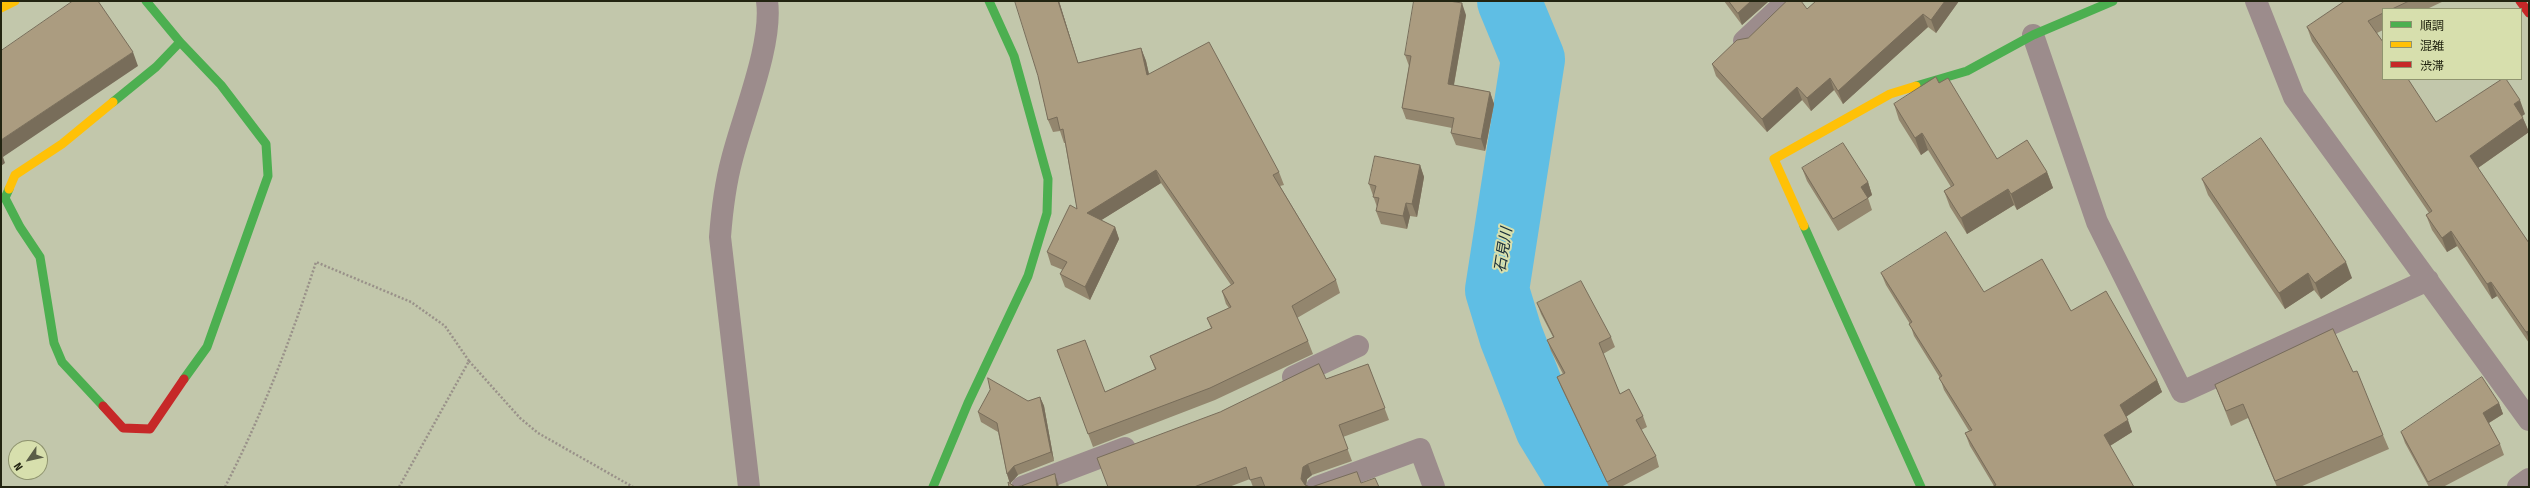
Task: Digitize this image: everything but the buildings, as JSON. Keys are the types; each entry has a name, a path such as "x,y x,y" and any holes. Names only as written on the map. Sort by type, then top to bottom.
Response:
{"street":[{"path":"1,8 15,1"},
{"path":"146,1 180,42 221,85 266,144 268,176 207,347 150,430 123,428 62,362 54,343 40,257 20,227 6,198 15,175 73,135 156,67 180,42"},
{"path":"750,487 720,237 724,196 732,158 756,76 770,18 767,1"},
{"path":"933,487 968,403 1028,276 1047,213 1048,180 1014,56 989,1"},
{"path":"1744,41 1787,1"},
{"path":"1920,487 1774,159 1890,94 1967,71 2033,35 2113,1"},
{"path":"2256,1 2294,97 2529,420"},
{"path":"2520,1 2529,13"},
{"path":"2033,35 2097,222 2182,392 2428,280"},
{"path":"1275,386 1358,346"},
{"path":"1022,487 1146,440"},
{"path":"1317,487 1420,448 1434,487"},
{"path":"2518,487 2529,478"}],"path":[{"path":"225,487 242,454 294,333 316,262 411,302 445,326 469,361 520,418 538,433 633,487"},
{"path":"399,487 469,361"}],"waterway":[{"name":"石見川","path":"1509,1 1533,59 1497,290 1511,336 1547,428 1583,487"}],"traffic: fast":[{"path":"146,1 180,42 221,85 266,144 268,176 207,347 184,379"},
{"path":"933,487 968,403 1028,276 1047,213 1048,179 1014,56 989,1"},
{"path":"1916,86 1967,71 2033,35 2113,1"},
{"path":"113,102 156,67 180,42"},
{"path":"9,189 5,198 20,227 40,257 54,343 62,362 103,406"},
{"path":"1804,226 1921,487"}],"traffic: slow":[{"path":"1,8 15,1"},
{"path":"1804,226 1774,159 1890,94 1916,86"},
{"path":"9,189 15,175 62,144 113,102"}],"traffic: jam":[{"path":"2520,1 2529,13"},
{"path":"103,406 123,428 150,429 184,379"}]}
